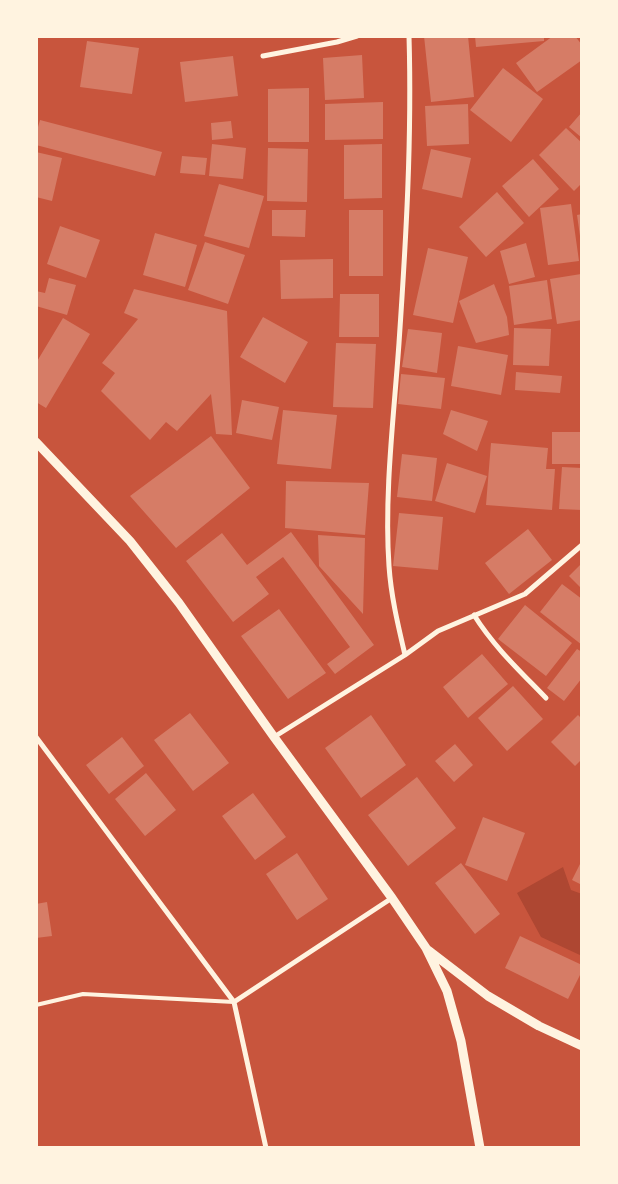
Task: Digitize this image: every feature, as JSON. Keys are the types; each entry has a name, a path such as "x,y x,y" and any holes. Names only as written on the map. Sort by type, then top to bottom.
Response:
{"street":[{"path":"263,56 337,42 357,36"},
{"path":"404,655 395,615 389,566 388,503 406,243 411,108 409,36"},
{"path":"36,442 130,541 179,603 426,948 447,991 461,1041 480,1148"},
{"path":"274,737 404,655 438,631 525,594 582,545"},
{"path":"474,615 486,635 500,652 546,698"},
{"path":"36,737 234,1002 266,1148"},
{"path":"234,1002 392,898"},
{"path":"426,948 488,996 539,1026 582,1046"}],"lane":[{"path":"36,1005 84,994 234,1002"}],"shaded area":[{"path":"563,867 571,890 582,894 582,956 541,937 517,893"}],"building":[{"path":"424,36 468,36 474,97 431,102"},
{"path":"475,36 544,36 544,41 476,47"},
{"path":"553,36 575,36 582,45 582,60 537,92 516,63"},
{"path":"87,41 139,48 132,94 80,87"},
{"path":"362,55 364,98 325,100 323,58"},
{"path":"233,56 238,96 185,102 180,62"},
{"path":"503,68 543,99 511,142 470,110"},
{"path":"309,88 309,142 268,142 268,89"},
{"path":"383,102 383,139 325,140 325,104"},
{"path":"468,104 469,144 427,146 425,106"},
{"path":"582,112 582,138 569,127"},
{"path":"40,120 162,152 155,176 36,145 36,134"},
{"path":"231,121 233,138 212,140 211,123"},
{"path":"566,128 582,143 582,183 574,191 539,155"},
{"path":"212,144 246,148 243,179 209,176"},
{"path":"382,144 382,198 344,199 344,145"},
{"path":"268,148 308,149 307,202 267,201"},
{"path":"431,149 471,158 462,198 422,189"},
{"path":"36,152 62,158 52,201 36,197"},
{"path":"182,156 207,158 205,175 180,173"},
{"path":"533,159 559,189 529,217 502,186"},
{"path":"219,184 264,196 249,248 204,236"},
{"path":"497,192 524,223 486,257 459,227"},
{"path":"571,204 579,261 548,265 540,208"},
{"path":"272,210 306,210 305,237 272,236"},
{"path":"349,210 383,210 383,276 349,276"},
{"path":"582,214 582,243 581,243 577,215"},
{"path":"60,226 100,240 86,278 47,264"},
{"path":"155,233 197,245 185,287 143,275"},
{"path":"205,242 245,255 228,304 188,290"},
{"path":"526,243 535,277 509,284 500,251"},
{"path":"428,248 468,257 453,323 413,315"},
{"path":"333,259 333,298 281,299 280,260"},
{"path":"581,274 582,320 557,324 550,279"},
{"path":"49,278 76,285 67,315 36,306 36,291 45,293"},
{"path":"547,280 552,319 514,325 509,286"},
{"path":"494,284 507,317 509,335 476,343 459,301"},
{"path":"134,289 227,311 232,435 216,434 211,394 177,431 166,422 150,440 101,391 115,373 102,363 138,319 124,313"},
{"path":"340,294 379,294 379,337 339,337"},
{"path":"263,317 308,342 285,383 240,357"},
{"path":"63,318 90,334 46,408 36,402 36,363"},
{"path":"514,328 551,329 549,366 513,365"},
{"path":"408,329 442,333 437,373 402,367"},
{"path":"336,343 376,344 373,408 333,407"},
{"path":"458,346 508,355 501,395 451,386"},
{"path":"516,372 562,376 560,393 515,390"},
{"path":"401,374 445,378 441,409 398,404"},
{"path":"242,400 279,407 272,440 236,433"},
{"path":"283,410 337,415 331,469 277,464"},
{"path":"451,410 488,421 477,451 443,434"},
{"path":"552,432 582,432 582,464 552,464"},
{"path":"211,436 250,488 176,548 130,496"},
{"path":"491,443 548,448 546,469 555,469 552,510 486,505"},
{"path":"402,454 437,458 432,501 397,497"},
{"path":"447,463 487,476 475,513 435,501"},
{"path":"562,467 582,468 582,510 559,509"},
{"path":"286,481 369,483 365,535 285,528"},
{"path":"399,513 443,517 438,570 393,566"},
{"path":"528,529 552,560 509,594 485,563"},
{"path":"291,532 374,645 335,674 327,664 350,647 283,557 256,577 269,594 233,622 186,561 222,533 247,565"},
{"path":"318,535 365,538 363,614 319,566"},
{"path":"582,563 582,589 569,576"},
{"path":"562,584 582,599 582,645 540,612"},
{"path":"525,605 572,643 546,676 498,639"},
{"path":"279,609 326,673 288,699 241,636"},
{"path":"577,649 582,652 582,678 564,701 547,688"},
{"path":"482,654 508,684 468,718 443,687"},
{"path":"513,686 543,719 507,751 478,718"},
{"path":"190,713 229,763 193,791 154,740"},
{"path":"371,715 406,765 361,798 325,748"},
{"path":"578,715 582,719 582,759 575,766 551,742"},
{"path":"122,737 144,766 109,794 86,765"},
{"path":"455,744 473,765 454,782 435,761"},
{"path":"146,773 176,810 145,836 115,799"},
{"path":"417,777 456,828 408,866 368,815"},
{"path":"253,793 286,837 255,860 222,816"},
{"path":"483,817 525,833 507,881 465,865"},
{"path":"297,853 328,899 297,920 266,874"},
{"path":"582,860 582,885 572,880"},
{"path":"461,863 500,914 475,934 435,883"},
{"path":"47,902 52,936 36,938 36,904"},
{"path":"520,936 582,965 582,971 568,999 505,968"}]}
